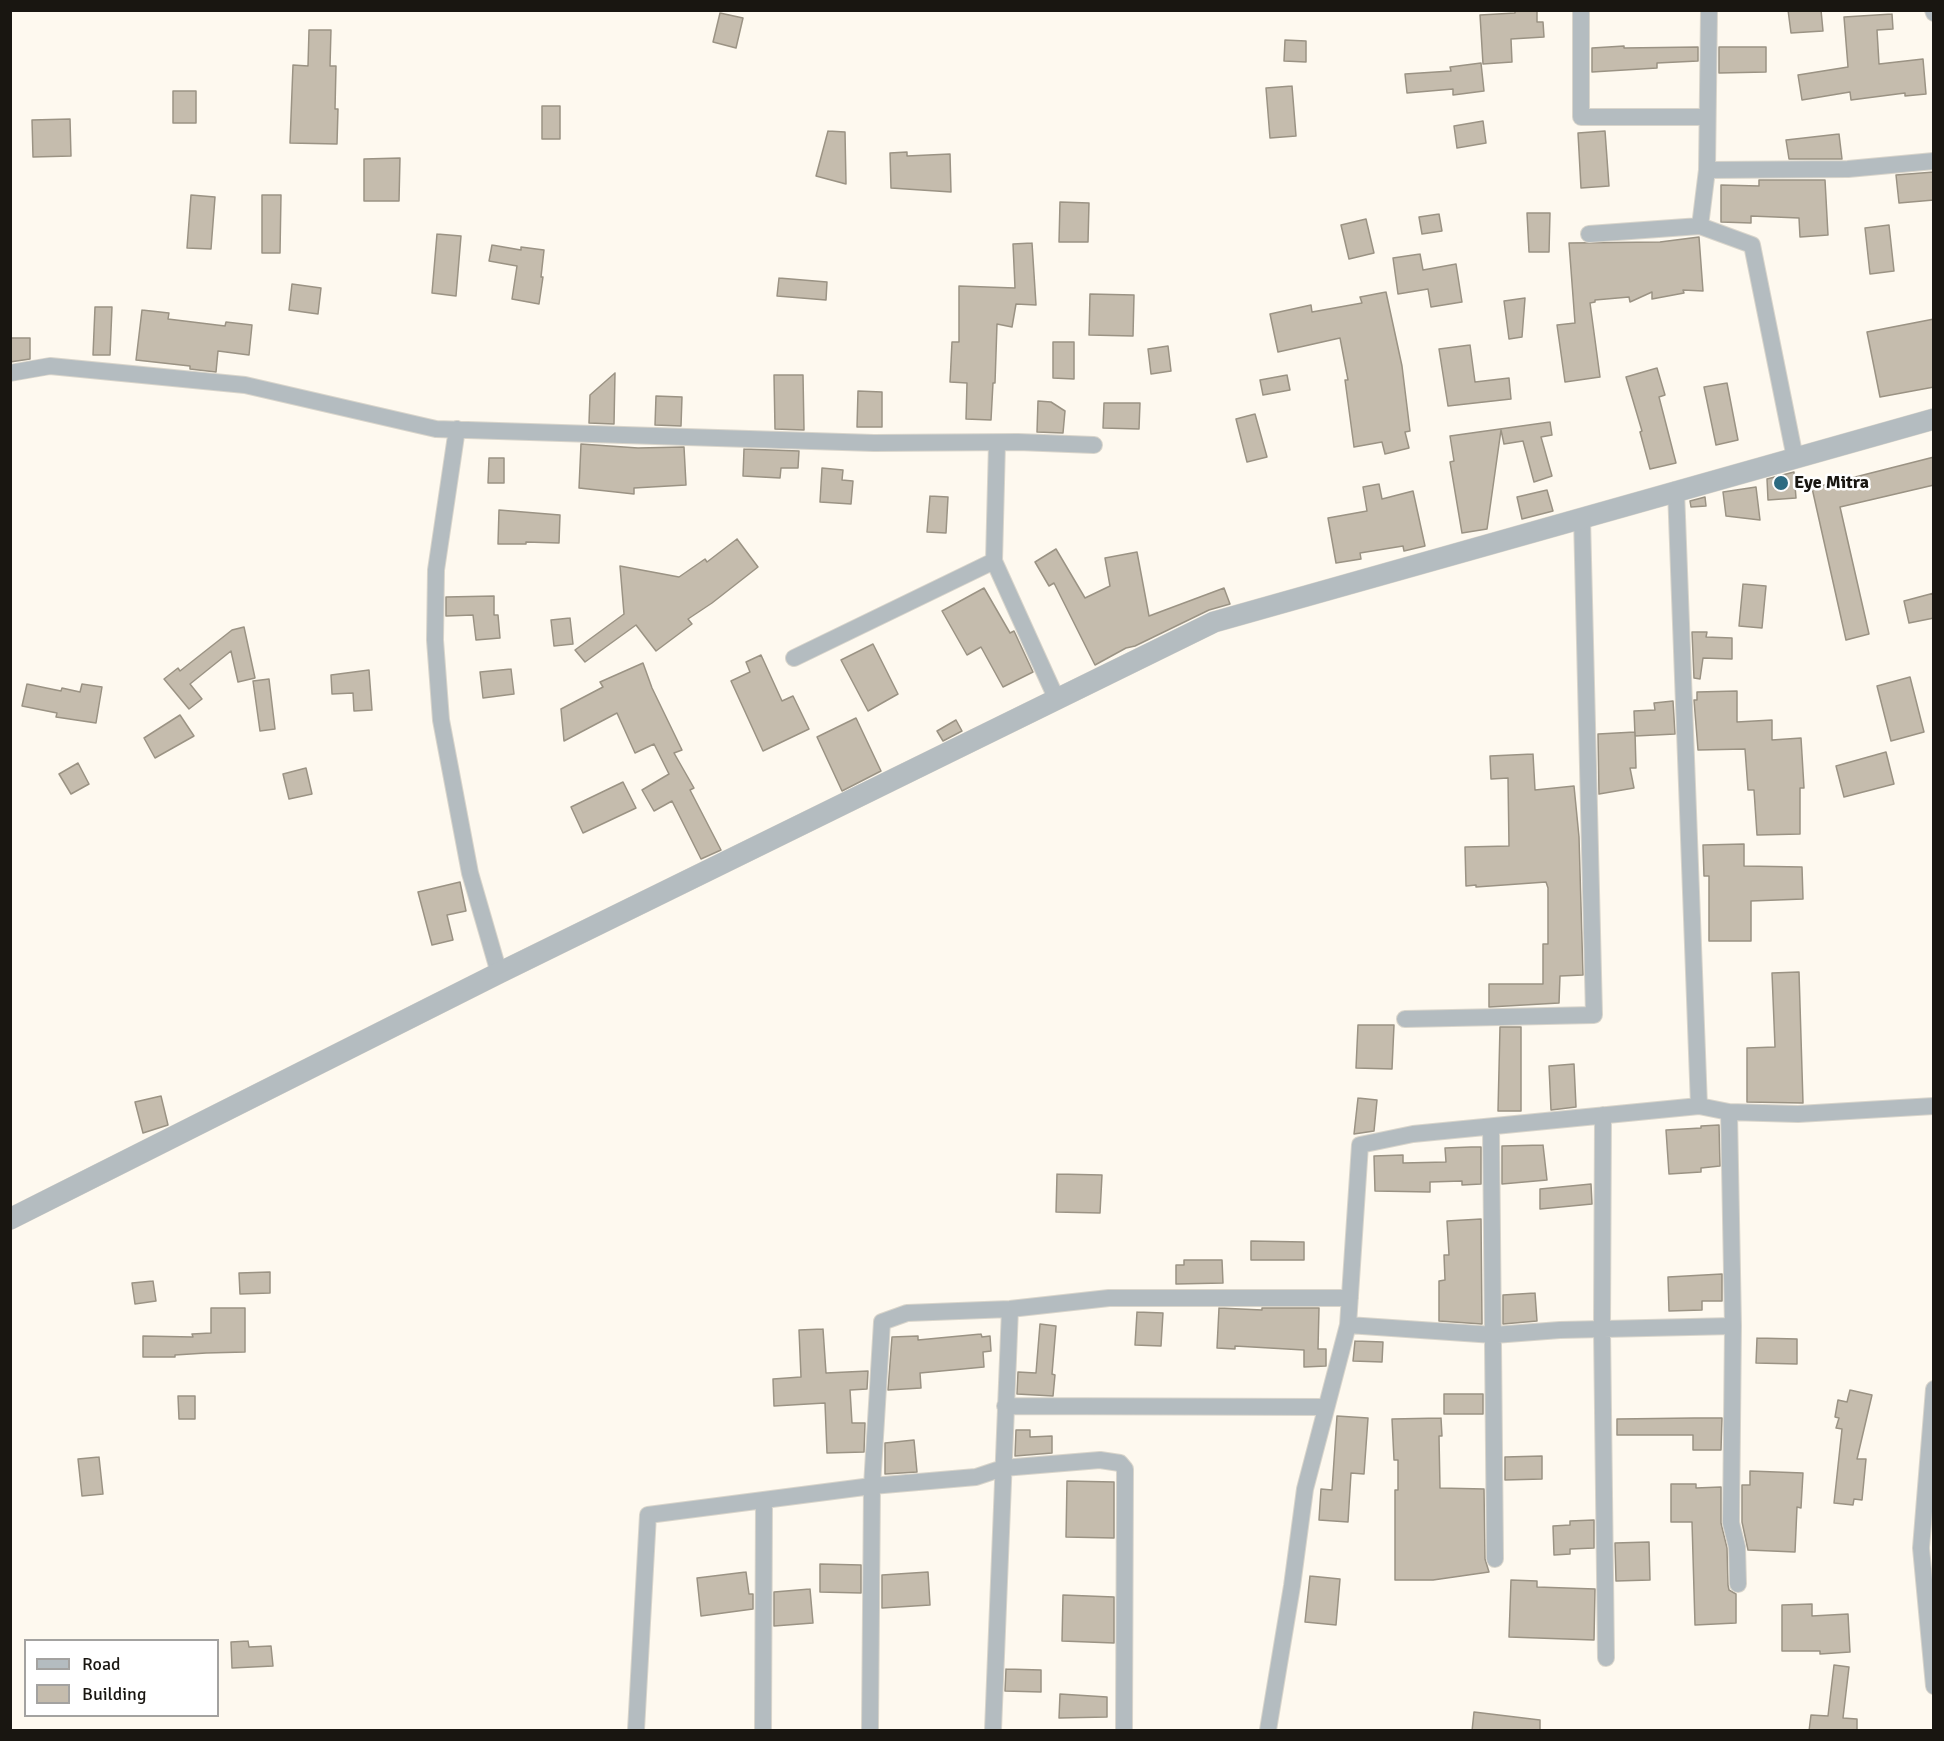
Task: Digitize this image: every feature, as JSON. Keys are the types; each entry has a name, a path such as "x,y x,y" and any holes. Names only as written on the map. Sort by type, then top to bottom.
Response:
{"street":[{"path":"1581,10 1581,117 1707,117"},
{"path":"1700,226 1707,170 1709,10"},
{"path":"1707,170 1848,169 1934,161"},
{"path":"1589,234 1700,226 1752,245 1795,458"},
{"path":"10,373 50,366 244,386 436,429 874,443 997,442 1094,445"},
{"path":"10,1219 499,973 1214,622 1934,419"},
{"path":"457,429 436,570 435,640 441,720 470,873 499,973"},
{"path":"997,442 994,561 1057,700"},
{"path":"1676,490 1699,1106"},
{"path":"1406,1019 1594,1015 1582,518"},
{"path":"794,658 994,561"},
{"path":"1268,1731 1292,1586 1305,1489 1348,1325 1360,1145 1413,1134 1699,1106 1729,1112 1798,1114 1934,1106"},
{"path":"1729,1112 1733,1326 1731,1523 1737,1547 1737,1584"},
{"path":"1603,1115 1602,1329 1606,1658"},
{"path":"1491,1126 1495,1559"},
{"path":"870,1731 872,1486 882,1322 907,1313 1010,1309 1109,1298 1350,1298"},
{"path":"993,1731 1010,1309"},
{"path":"1348,1325 1494,1335 1602,1329 1733,1326"},
{"path":"1934,1389 1921,1548 1934,1686"},
{"path":"1005,1406 1326,1407"},
{"path":"636,1731 648,1515 764,1502 872,1486 976,1477 1003,1468 1100,1460 1120,1463 1125,1469 1124,1731"},
{"path":"763,1731 764,1502"}],"building":[{"path":"1515,10 1537,10 1537,22 1543,22 1544,37 1511,39 1512,62 1483,64 1480,15 1515,13"},
{"path":"1788,10 1821,10 1823,31 1791,33"},
{"path":"720,13 743,18 736,48 713,42"},
{"path":"1892,14 1893,29 1877,30 1879,64 1923,59 1926,94 1905,96 1905,93 1851,100 1850,92 1802,100 1798,75 1848,67 1844,17"},
{"path":"309,30 331,30 330,66 336,66 337,144 290,143 293,65 308,66"},
{"path":"1285,40 1306,41 1306,62 1284,61"},
{"path":"1624,46 1624,48 1698,47 1698,61 1657,63 1657,68 1592,72 1592,48"},
{"path":"1719,47 1766,47 1766,72 1719,73"},
{"path":"1481,63 1484,91 1453,95 1453,89 1407,93 1405,74 1451,71 1450,67"},
{"path":"1292,86 1296,136 1270,138 1266,88"},
{"path":"173,91 196,91 196,123 173,123"},
{"path":"542,106 560,106 560,139 542,139"},
{"path":"70,119 71,156 33,157 32,120"},
{"path":"1483,121 1486,143 1457,148 1454,126"},
{"path":"828,131 845,132 846,184 816,176"},
{"path":"1605,131 1609,186 1581,188 1578,133"},
{"path":"1839,134 1842,159 1789,159 1786,140"},
{"path":"907,152 907,156 950,154 951,192 891,188 890,153"},
{"path":"400,158 399,201 364,201 364,159"},
{"path":"1934,172 1934,200 1899,203 1896,175"},
{"path":"1759,180 1825,180 1828,235 1800,237 1799,218 1751,216 1751,223 1721,222 1721,185 1759,186"},
{"path":"191,195 215,197 211,249 187,248"},
{"path":"262,195 281,195 280,253 262,253"},
{"path":"1060,202 1089,203 1088,242 1059,242"},
{"path":"1527,213 1550,213 1549,252 1529,252"},
{"path":"1439,214 1442,231 1422,234 1419,217"},
{"path":"1366,219 1374,253 1349,259 1341,225"},
{"path":"1889,225 1894,271 1870,274 1865,228"},
{"path":"437,234 461,236 456,296 432,293"},
{"path":"1699,237 1703,291 1683,290 1684,293 1652,299 1652,292 1630,302 1629,297 1595,300 1590,303 1600,377 1565,382 1557,325 1575,323 1569,243 1660,242"},
{"path":"1032,243 1036,305 1016,304 1012,327 997,324 991,420 966,419 967,383 950,382 952,342 959,342 959,286 1015,288 1013,244"},
{"path":"492,245 521,250 521,247 544,250 539,304 512,299 517,266 489,261"},
{"path":"1420,254 1423,270 1456,264 1462,302 1431,307 1428,289 1398,294 1393,258"},
{"path":"779,278 827,282 826,300 777,296"},
{"path":"292,284 321,288 318,314 289,310"},
{"path":"1386,292 1402,366 1410,431 1405,432 1409,448 1385,454 1382,442 1354,447 1345,380 1348,380 1340,338 1278,352 1270,314 1311,305 1312,312 1362,303 1360,297"},
{"path":"1090,294 1134,295 1133,336 1089,335"},
{"path":"1525,298 1522,337 1509,339 1504,301"},
{"path":"95,307 112,307 110,355 93,355"},
{"path":"142,310 169,313 168,319 225,326 226,322 252,325 249,355 218,351 216,372 190,369 190,366 136,360"},
{"path":"1934,319 1934,387 1880,397 1867,332"},
{"path":"10,338 30,338 30,359 10,362"},
{"path":"1053,342 1074,342 1074,379 1053,378"},
{"path":"1470,345 1475,382 1509,378 1511,399 1448,406 1439,349"},
{"path":"1168,346 1171,371 1151,374 1148,349"},
{"path":"1657,368 1665,395 1659,397 1676,463 1650,469 1640,432 1642,431 1626,377"},
{"path":"615,373 614,424 589,423 590,395"},
{"path":"774,375 803,375 804,430 775,429"},
{"path":"1287,375 1290,390 1263,395 1260,380"},
{"path":"1727,383 1738,440 1716,445 1704,387"},
{"path":"858,391 882,392 882,427 857,427"},
{"path":"656,396 682,397 681,426 655,425"},
{"path":"1038,401 1051,402 1065,411 1063,433 1037,432"},
{"path":"1104,403 1140,403 1139,429 1103,428"},
{"path":"1255,414 1267,457 1247,462 1236,419"},
{"path":"1550,422 1552,435 1541,437 1552,476 1534,482 1523,441 1504,444 1501,430 1487,529 1462,533 1450,462 1454,461 1450,436"},
{"path":"581,444 638,448 684,447 686,485 634,488 634,494 579,488"},
{"path":"744,449 799,451 798,468 781,468 780,478 743,476"},
{"path":"1934,457 1934,485 1840,507 1869,634 1846,640 1812,488"},
{"path":"489,458 504,458 504,483 488,483"},
{"path":"822,468 843,470 842,480 853,481 851,504 820,502"},
{"path":"1794,472 1796,498 1768,500 1767,479"},
{"path":"1379,484 1382,499 1413,491 1425,546 1404,551 1403,546 1360,553 1361,559 1336,563 1328,518 1367,511 1363,487"},
{"path":"1756,487 1760,520 1726,516 1723,492"},
{"path":"1547,490 1553,511 1522,519 1517,497"},
{"path":"930,496 948,497 946,533 927,532"},
{"path":"1705,497 1706,506 1691,507 1690,501"},
{"path":"499,510 560,515 559,543 498,544"},
{"path":"737,539 758,567 688,619 692,624 656,651 636,625 585,662 575,650 624,614 620,566 679,577 705,559 707,562"},
{"path":"1056,549 1085,598 1110,586 1105,558 1137,552 1149,616 1224,588 1230,604 1209,610 1135,646 1126,648 1095,665 1054,583 1049,586 1035,562"},
{"path":"1743,584 1766,586 1762,628 1739,626"},
{"path":"984,588 1010,633 1014,631 1033,672 1003,687 981,647 967,655 942,611"},
{"path":"1934,593 1934,618 1909,623 1904,601"},
{"path":"494,596 494,615 498,615 500,638 476,640 473,615 446,616 446,597"},
{"path":"570,618 573,644 554,646 551,620"},
{"path":"244,627 255,678 238,682 231,651 190,684 202,699 189,709 164,679 178,668 180,671 232,630"},
{"path":"1692,632 1707,632 1706,637 1732,638 1732,659 1703,658 1700,679 1694,678"},
{"path":"873,644 898,694 868,711 841,660"},
{"path":"761,655 782,701 793,696 809,729 763,751 731,681 750,672 746,662"},
{"path":"643,663 652,688 682,750 674,753 694,788 690,790 721,850 701,859 672,801 654,811 642,790 669,774 654,744 635,753 617,713 564,741 561,709 603,687 600,682"},
{"path":"511,669 514,694 483,698 480,672"},
{"path":"369,670 372,710 354,711 353,693 332,694 331,675"},
{"path":"1910,677 1924,732 1891,741 1877,686"},
{"path":"269,679 275,729 260,731 253,681"},
{"path":"27,684 61,691 62,688 80,692 82,684 102,687 96,723 56,717 57,713 22,706"},
{"path":"1737,691 1737,722 1772,720 1772,740 1801,738 1804,788 1800,788 1800,834 1757,835 1754,790 1748,790 1745,749 1698,750 1694,700 1697,700 1697,692"},
{"path":"1673,701 1675,734 1635,736 1634,711 1655,710 1654,703"},
{"path":"180,715 194,736 155,758 144,738"},
{"path":"856,718 881,771 842,791 817,737"},
{"path":"956,720 962,731 943,741 937,731"},
{"path":"1635,732 1636,768 1630,768 1634,788 1599,794 1598,734"},
{"path":"1886,752 1894,784 1844,797 1836,766"},
{"path":"1533,754 1535,790 1574,786 1579,837 1583,975 1560,976 1559,1003 1489,1007 1489,984 1543,984 1543,944 1548,944 1548,888 1546,882 1466,886 1465,847 1509,846 1508,778 1491,779 1490,756"},
{"path":"78,763 89,784 71,794 59,774"},
{"path":"306,768 312,794 289,799 283,774"},
{"path":"623,782 636,808 583,833 571,807"},
{"path":"1744,844 1744,866 1802,867 1803,899 1751,901 1751,941 1709,941 1709,876 1704,876 1703,845"},
{"path":"460,882 466,911 447,915 453,940 432,945 418,892"},
{"path":"1799,972 1803,1103 1747,1102 1747,1048 1775,1047 1772,973"},
{"path":"1358,1025 1394,1025 1392,1069 1356,1068"},
{"path":"1500,1027 1521,1027 1521,1111 1498,1111"},
{"path":"1574,1064 1576,1107 1551,1110 1549,1066"},
{"path":"161,1096 168,1125 143,1133 135,1102"},
{"path":"1358,1098 1377,1100 1374,1131 1354,1134"},
{"path":"1719,1125 1720,1166 1701,1168 1701,1172 1669,1174 1666,1130"},
{"path":"1543,1145 1547,1180 1502,1184 1502,1146"},
{"path":"1481,1147 1481,1184 1462,1185 1462,1181 1430,1182 1430,1192 1375,1191 1374,1156 1403,1155 1403,1163 1446,1162 1445,1148"},
{"path":"1057,1174 1102,1175 1100,1213 1056,1212"},
{"path":"1591,1184 1592,1204 1540,1209 1540,1189"},
{"path":"1481,1219 1482,1324 1439,1321 1439,1281 1445,1280 1444,1255 1449,1255 1447,1221"},
{"path":"1251,1241 1304,1242 1304,1260 1251,1260"},
{"path":"1184,1260 1222,1260 1223,1283 1176,1284 1176,1265 1184,1265"},
{"path":"270,1272 270,1293 240,1294 239,1273"},
{"path":"1722,1274 1722,1301 1702,1301 1702,1310 1669,1311 1668,1277"},
{"path":"153,1281 156,1301 135,1304 132,1283"},
{"path":"1535,1293 1537,1321 1503,1324 1503,1295"},
{"path":"211,1308 245,1308 245,1352 143,1357 143,1336 193,1337 192,1334 211,1333"},
{"path":"1219,1308 1262,1310 1262,1308 1319,1308 1318,1349 1326,1349 1326,1366 1304,1367 1304,1350 1235,1346 1235,1349 1217,1348"},
{"path":"1137,1312 1163,1313 1161,1346 1135,1345"},
{"path":"1040,1324 1056,1326 1052,1374 1055,1375 1053,1396 1017,1394 1018,1372 1036,1373"},
{"path":"823,1329 826,1373 868,1371 867,1389 850,1390 852,1423 865,1423 864,1452 827,1453 825,1403 774,1406 773,1379 801,1377 799,1330"},
{"path":"981,1334 982,1337 990,1336 991,1351 983,1352 984,1367 920,1373 921,1388 888,1390 892,1337 918,1336 918,1340"},
{"path":"1757,1338 1797,1339 1797,1364 1756,1363"},
{"path":"1355,1341 1383,1342 1382,1362 1353,1361"},
{"path":"1850,1390 1872,1395 1857,1459 1866,1459 1862,1500 1854,1499 1853,1505 1834,1503 1842,1429 1836,1428 1839,1418 1835,1417 1838,1400 1847,1402"},
{"path":"1444,1394 1483,1394 1483,1414 1444,1414"},
{"path":"178,1396 195,1396 195,1419 179,1419"},
{"path":"1337,1416 1368,1418 1364,1474 1351,1473 1348,1522 1319,1520 1321,1489 1332,1490"},
{"path":"1441,1418 1440,1488 1484,1489 1485,1559 1489,1572 1433,1580 1395,1580 1395,1490 1398,1490 1398,1460 1394,1460 1392,1419"},
{"path":"1722,1418 1721,1450 1693,1450 1693,1435 1617,1435 1617,1419"},
{"path":"1016,1430 1030,1430 1030,1437 1052,1436 1052,1453 1015,1456"},
{"path":"914,1440 917,1472 885,1474 885,1443"},
{"path":"1542,1456 1542,1479 1505,1480 1505,1457"},
{"path":"99,1457 103,1494 82,1496 78,1459"},
{"path":"1750,1471 1803,1473 1801,1508 1797,1507 1795,1552 1748,1550 1742,1522 1742,1485 1750,1485"},
{"path":"1067,1481 1114,1482 1114,1538 1066,1537"},
{"path":"1671,1484 1696,1484 1696,1488 1721,1487 1721,1523 1727,1548 1729,1590 1736,1594 1736,1623 1695,1625 1692,1522 1671,1522"},
{"path":"1594,1520 1594,1548 1570,1549 1570,1554 1554,1555 1553,1526 1570,1525 1570,1521"},
{"path":"1649,1542 1650,1580 1616,1581 1615,1543"},
{"path":"820,1564 861,1565 861,1593 820,1592"},
{"path":"746,1572 749,1594 753,1594 753,1609 701,1616 697,1578"},
{"path":"928,1572 930,1605 882,1608 882,1575"},
{"path":"1310,1576 1340,1579 1336,1625 1305,1622"},
{"path":"1511,1580 1537,1581 1537,1587 1595,1589 1594,1640 1509,1637"},
{"path":"810,1589 813,1623 774,1626 774,1592"},
{"path":"1063,1595 1114,1597 1114,1643 1062,1641"},
{"path":"1812,1604 1812,1616 1848,1614 1850,1652 1820,1654 1820,1651 1782,1651 1782,1605"},
{"path":"248,1641 249,1647 271,1646 273,1666 232,1668 231,1642"},
{"path":"1834,1665 1849,1667 1843,1718 1857,1719 1857,1731 1809,1731 1811,1715 1828,1716"},
{"path":"1006,1669 1041,1670 1041,1692 1005,1691"},
{"path":"1060,1694 1107,1697 1107,1717 1059,1718"},
{"path":"1474,1712 1540,1720 1540,1731 1472,1731"}],"place":[{"name":"Eye Mitra","path":"1781,483"}]}
